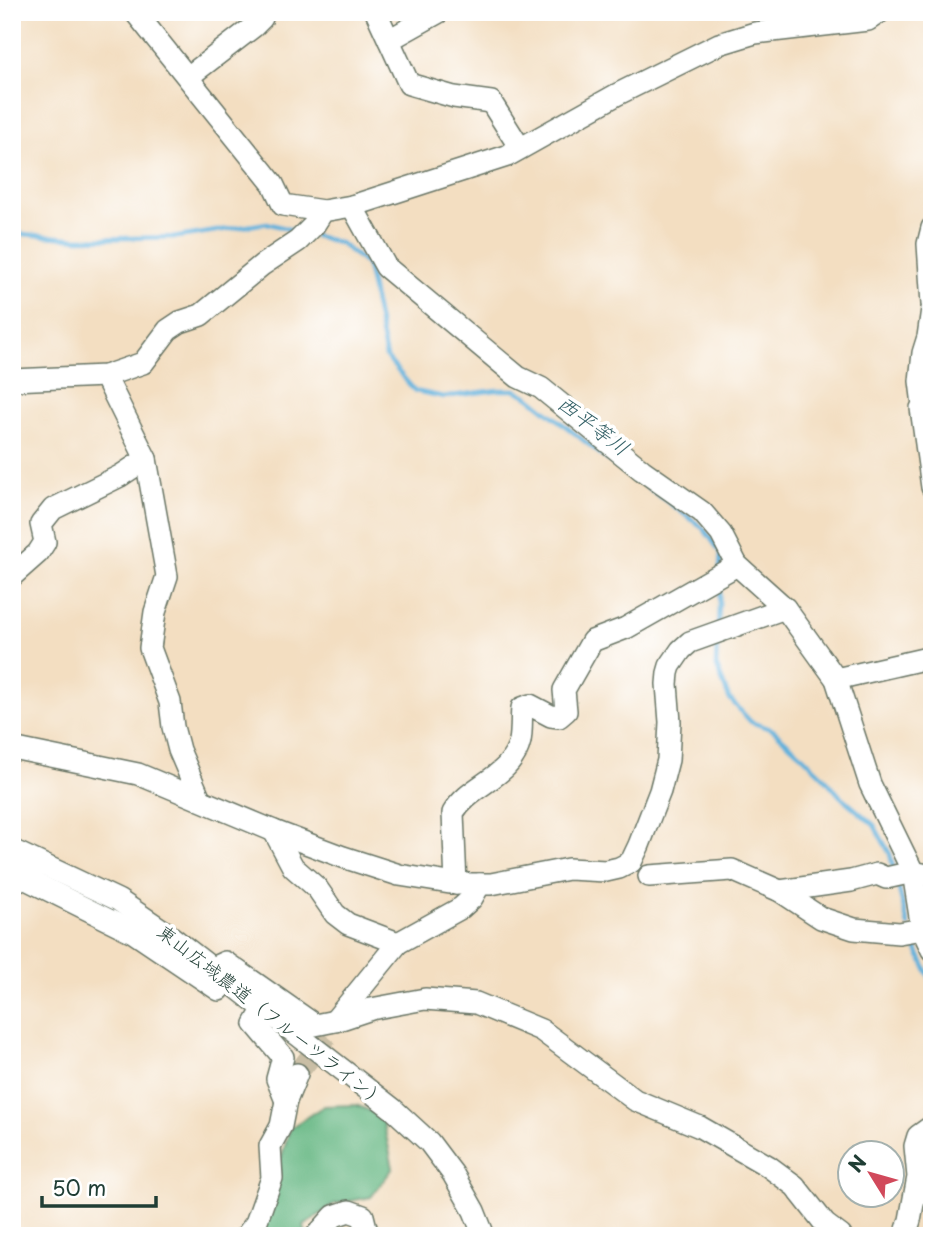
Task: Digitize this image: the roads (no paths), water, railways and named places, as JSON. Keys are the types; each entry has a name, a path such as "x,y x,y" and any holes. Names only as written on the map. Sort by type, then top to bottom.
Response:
{"street":[{"path":"135,12 273,184 283,205 318,218"},
{"path":"188,77 253,27 264,12"},
{"path":"376,12 409,84 454,97 491,102 520,148"},
{"path":"389,40 439,12"},
{"path":"12,380 105,376 143,363 168,330 201,315 262,265 298,241 318,218 507,156 616,95 719,44 755,33 867,20 880,12"},
{"path":"352,206 386,267 518,377 541,387 642,470 702,512 721,534 734,566 785,608 836,680 870,784 919,874 921,929 932,950"},
{"path":"932,228 928,244 932,307 920,381 932,487"},
{"path":"105,376 146,459 167,576 155,612 150,648 170,702 179,750 200,799"},
{"path":"12,576 38,553 45,542 41,524 53,509 146,459"},
{"path":"456,884 453,813 459,803 509,765 520,742 522,708 530,705 551,716 559,717 566,711 564,690 592,641 625,628 734,566"},
{"path":"12,748 138,774 274,831 399,875 456,884 491,884 568,869 619,869 631,862 660,792 668,760 670,666 690,642 785,608"},
{"path":"836,680 932,657"},
{"path":"274,831 293,867 317,888 335,914 348,924 398,943"},
{"name":"東山広域農道（フルーツライン）","path":"12,850 118,900 220,973 393,1109 429,1142 453,1174 474,1211 484,1236"},
{"path":"649,876 732,870 780,891 821,918 854,929 899,933 921,929"},
{"path":"12,872 133,932 219,990 220,973 225,962 315,1025 331,1028 359,1012 425,999 476,1003 541,1031 635,1100 700,1127 768,1166 795,1186 835,1235"},
{"path":"780,891 851,881 877,874 886,878 919,874"},
{"path":"331,1028 398,943 461,908 472,898 480,884"},
{"path":"264,1008 255,1024 283,1057 277,1079 286,1101"},
{"path":"246,1236 256,1223 272,1178 270,1146 281,1126 286,1101 297,1073"},
{"path":"905,1236 918,1178 915,1146 918,1136 932,1126"},
{"path":"316,1236 334,1216 349,1211 363,1216 368,1236"}],"waterway":[{"name":"西平等川","path":"12,233 79,239 178,237 267,223 299,232"},
{"name":"西平等川","path":"315,236 340,243 367,265 386,357 415,391 444,397 515,390 529,397 635,478"},
{"name":"西平等川","path":"645,485 703,528 721,553 720,567"},
{"name":"西平等川","path":"718,627 720,583"},
{"name":"西平等川","path":"717,639 716,665 729,698 751,722 773,730 823,776 840,796 874,825 890,854 894,871"},
{"name":"西平等川","path":"897,882 908,925"},
{"name":"西平等川","path":"911,937 932,982"}],"tunnel":[{"path":"297,1074 327,1036"}]}
